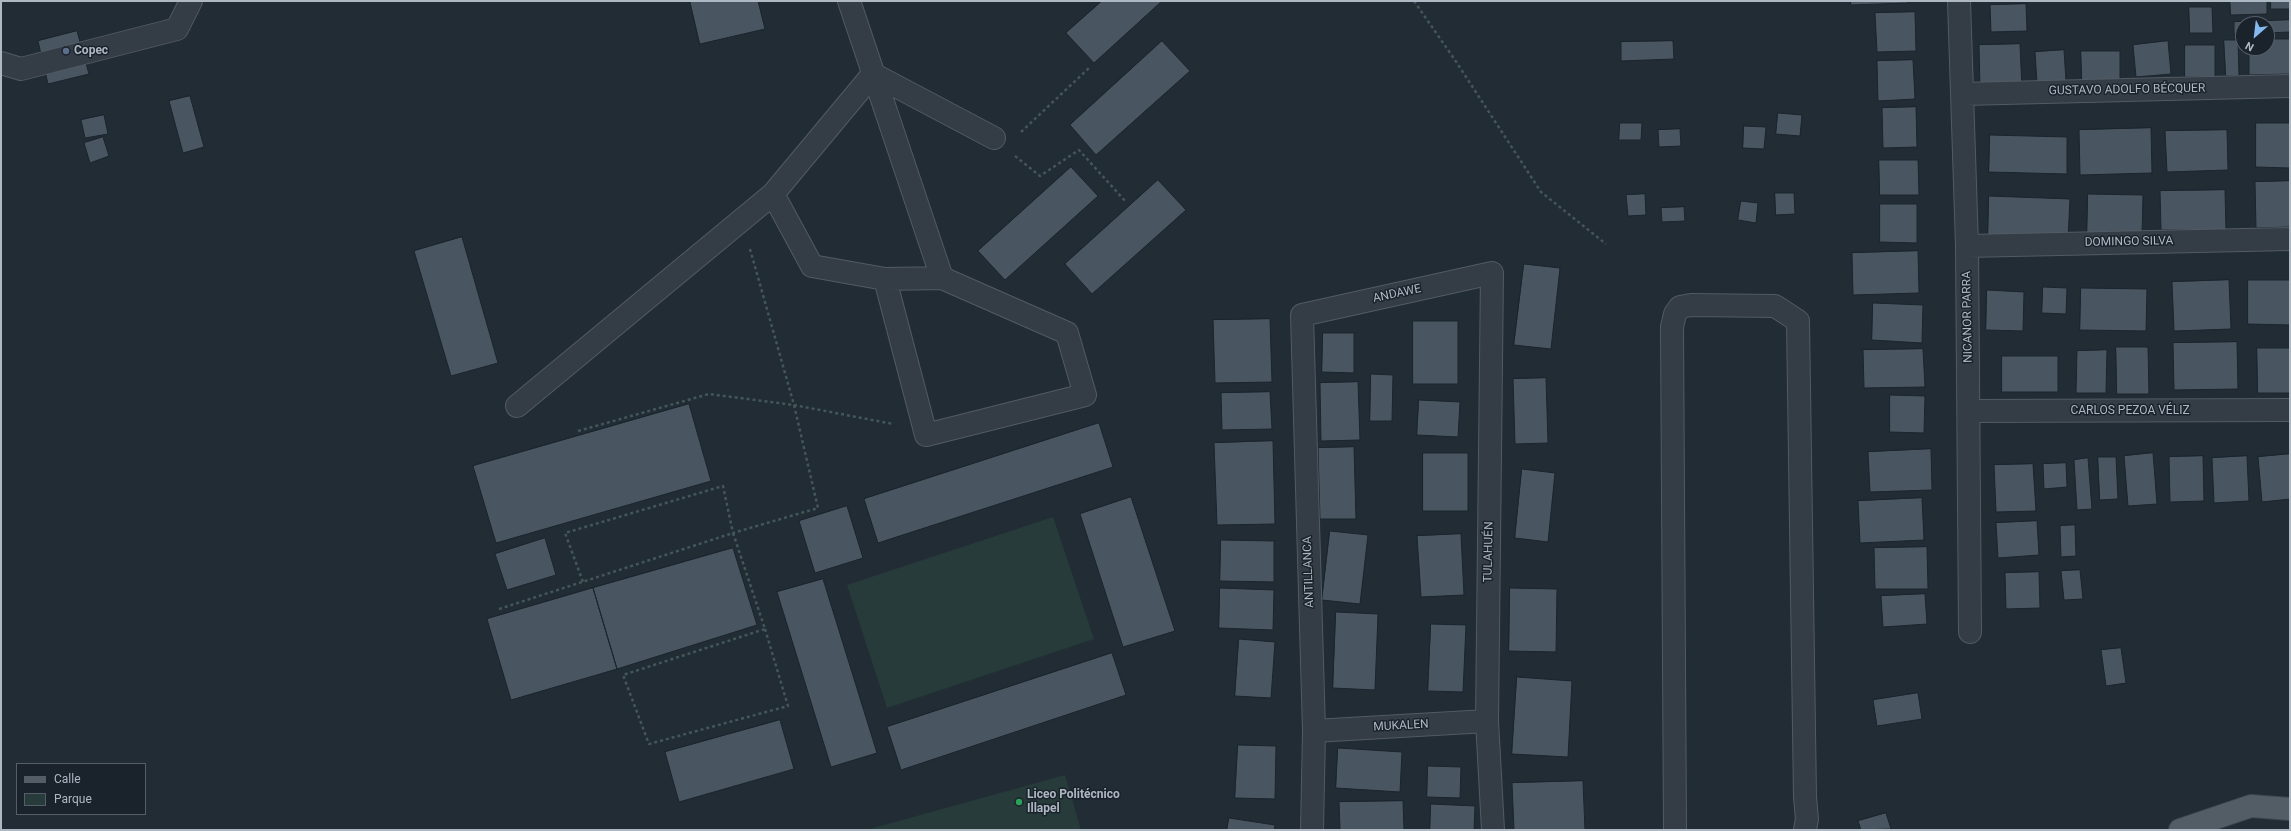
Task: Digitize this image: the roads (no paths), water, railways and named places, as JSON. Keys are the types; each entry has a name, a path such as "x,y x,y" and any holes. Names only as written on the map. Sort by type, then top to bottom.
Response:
{"main road":[{"path":"2180,830 2251,806 2290,809"}],"street":[{"path":"1,63 22,69 177,29 191,1"},
{"path":"849,1 942,278"},
{"name":"NICANOR PARRA","path":"1959,1 1963,94 1970,411 1970,632"},
{"path":"873,74 994,138"},
{"path":"517,406 773,194 873,74"},
{"name":"GUSTAVO ADOLFO BÉCQUER","path":"1963,94 2290,86"},
{"path":"773,194 812,266 885,279 942,278 1067,332 1085,395 926,435 885,279"},
{"name":"DOMINGO SILVA","path":"1967,246 2290,239"},
{"name":"ANDAWE","path":"1302,315 1492,274"},
{"name":"TULAHUÉN","path":"1492,274 1487,721 1492,830"},
{"path":"1675,830 1672,326 1675,314 1680,307 1698,305 1775,306 1798,320 1805,789 1807,819 1805,830"},
{"name":"ANTILLANCA","path":"1302,315 1314,731 1312,830"},
{"name":"CARLOS PEZOA VÉLIZ","path":"1970,411 2290,410"},
{"name":"MUKALEN","path":"1314,731 1487,721"}],"place":[{"name":"Copec","path":"66,51"},
{"name":"Liceo Politécnico Illapel","path":"1019,802"}]}
